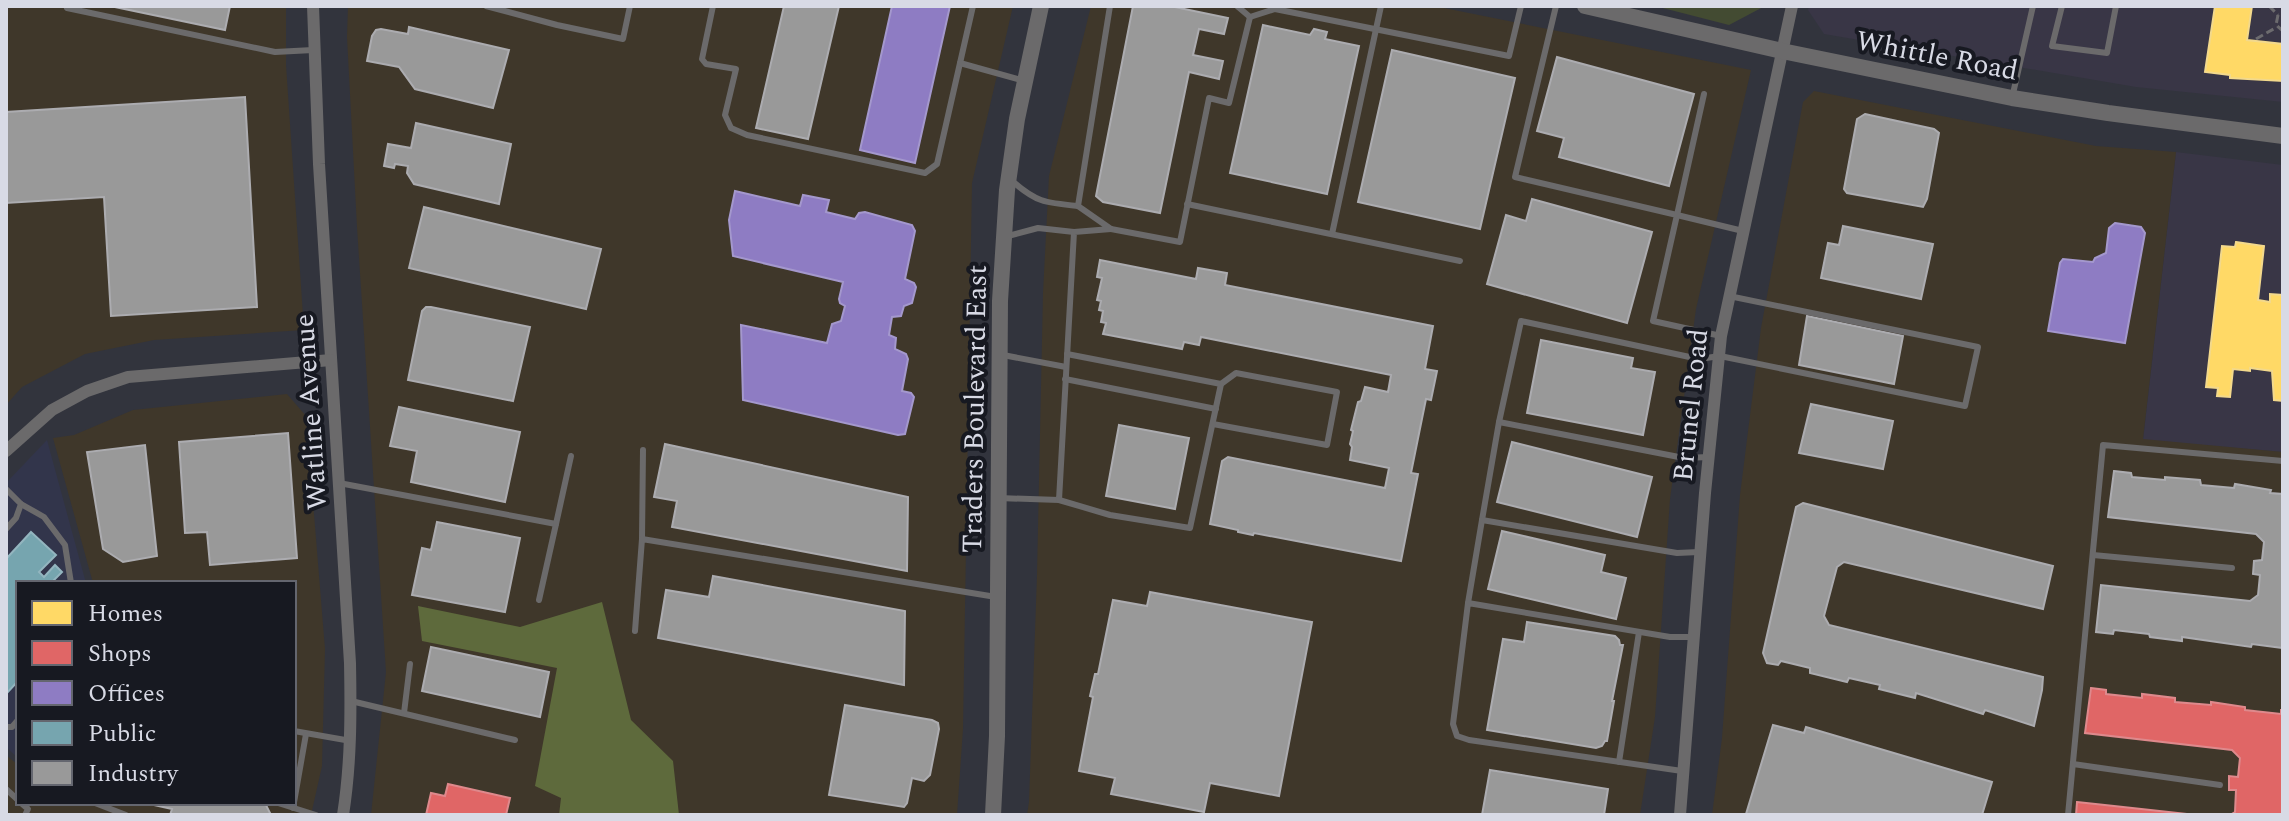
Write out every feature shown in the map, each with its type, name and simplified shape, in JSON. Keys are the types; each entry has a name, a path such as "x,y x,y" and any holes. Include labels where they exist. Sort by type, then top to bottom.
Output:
{"street":[{"name":"Watline Avenue","path":"313,6 351,701 351,741 343,815"},
{"name":"Traders Boulevard East","path":"993,815 997,736 1004,237 1009,178 1041,6"},
{"name":"Whittle Road","path":"1585,6 1782,51 2012,98 2283,136"},
{"name":"Brunel Road","path":"1680,815 1721,336 1792,6"},
{"path":"6,451 52,410 87,391 128,377 331,360"}],"lane":[{"path":"68,6 275,52 314,50"},
{"path":"486,6 623,39 630,6"},
{"path":"713,6 702,59 706,64 736,69 725,115 731,128 747,135 925,173 937,164 973,6"},
{"path":"1078,206 1110,6"},
{"path":"1237,6 1250,17"},
{"path":"1332,234 1381,6"},
{"path":"1250,17 1276,8 1509,56 1521,6"},
{"path":"1556,6 1515,177 1743,231"},
{"path":"2012,98 2033,6"},
{"path":"2062,6 2052,46 2107,53 2116,6"},
{"path":"1004,237 1038,228 1074,232 1111,229 1180,242 1209,98 1229,103 1250,17"},
{"path":"960,63 1025,81"},
{"path":"1704,94 1653,321 1721,336"},
{"path":"1009,178 1028,195 1045,203 1078,206 1111,229"},
{"path":"1187,204 1460,261"},
{"path":"1059,500 1074,232"},
{"path":"1684,771 1457,736 1453,724 1468,603 1499,422 1521,321 1699,359 1720,356 1965,406 1978,347 1729,296"},
{"path":"1000,354 1066,367"},
{"path":"1067,354 1221,384"},
{"path":"998,498 1059,500 1110,515 1190,528 1221,384 1236,373 1337,392 1327,445 1213,424"},
{"path":"1065,379 1216,409"},
{"path":"1499,422 1684,458 1709,457"},
{"path":"2068,815 2103,445 2283,461"},
{"path":"635,631 642,539 643,450"},
{"path":"539,600 571,456"},
{"path":"339,483 556,524"},
{"path":"6,489 21,504 44,517 65,545 71,581"},
{"path":"6,529 16,518 21,504"},
{"path":"1482,520 1677,553 1701,552"},
{"path":"642,539 999,598"},
{"path":"2093,555 2232,568"},
{"path":"1468,603 1670,637 1694,637"},
{"path":"1619,762 1639,632"},
{"path":"404,713 410,664"},
{"path":"351,701 515,740"},
{"path":"296,732 351,741"},
{"path":"296,791 306,734"},
{"path":"2073,764 2220,785"},
{"path":"100,805 126,815"},
{"path":"284,805 316,815"}],"path":[{"path":"2269,6 2278,15"},
{"path":"2283,13 2278,15 2275,22 2283,31"},
{"path":"2256,39 2277,27"}],"shaded area":[{"path":"6,6 286,6 286,65 304,330 154,340 85,354 22,387 6,405"},
{"path":"348,6 1013,6 972,183 963,729 957,815 371,815 386,672 357,227"},
{"path":"1091,6 1434,6 1751,70 1696,309 1670,499 1655,717 1640,815 1027,815 1049,176"},
{"path":"1809,6 2283,6 2283,102 2136,87 1824,34 1808,10"},
{"path":"1814,91 2096,146 2176,152 2143,439 2283,452 2283,815 1712,815 1722,738 1740,495 1761,328 1803,102"},
{"path":"2176,152 2283,165 2283,452 2143,440"},
{"path":"287,394 306,416 325,649 322,766 311,815 6,815 6,755 16,763 16,805 296,805 296,581 92,581 53,438 74,435 133,410"},
{"path":"47,440 85,581 16,581 16,756 6,747 6,483"}],"green space":[{"path":"1655,6 1765,6 1729,25"},
{"path":"602,602 631,720 673,761 679,815 559,815 561,798 535,786 557,668 422,641 418,606 520,627"}],"building: Homes":[{"path":"2215,6 2252,6 2247,40 2283,44 2283,81 2230,78 2230,75 2205,72"},
{"path":"2236,242 2264,246 2258,300 2270,302 2270,294 2283,295 2283,401 2274,400 2272,371 2233,369 2230,397 2217,396 2218,388 2206,387 2222,246 2235,247"}],"building: Shops":[{"path":"2091,688 2106,690 2106,694 2175,698 2175,702 2211,705 2211,702 2281,714 2283,710 2283,815 2230,815 2235,812 2236,790 2229,790 2229,776 2238,777 2240,758 2232,750 2085,733"},
{"path":"448,784 510,798 506,815 426,815 431,793 445,796"},
{"path":"2077,802 2114,806 2196,815 2076,815"}],"building: Offices":[{"path":"892,6 950,6 915,163 860,150"},
{"path":"735,191 800,206 803,195 829,200 826,212 855,219 859,213 865,212 912,225 915,231 905,279 916,287 912,303 904,306 901,316 892,317 889,335 896,338 895,349 906,354 908,359 902,391 914,397 905,434 898,435 743,400 741,325 827,343 832,324 841,321 845,306 839,299 843,282 733,256 729,220"},
{"path":"2115,223 2141,227 2145,233 2125,343 2048,331 2060,263 2063,259 2093,262 2106,253 2109,228"}],"building: Public":[{"path":"31,532 56,555 39,572 44,577 55,565 62,572 53,581 16,581 16,683 6,694 6,559"}],"building: Industry":[{"path":"110,6 230,6 225,30"},
{"path":"784,6 839,6 808,139 756,128"},
{"path":"1133,6 1170,6 1228,18 1224,34 1199,29 1193,55 1223,61 1219,79 1189,72 1160,213 1103,202 1096,196"},
{"path":"1263,25 1310,35 1314,29 1327,32 1325,39 1359,46 1327,194 1230,173"},
{"path":"409,27 509,50 493,108 415,89 399,67 367,61 376,30 408,34"},
{"path":"1392,50 1515,78 1480,229 1358,202"},
{"path":"1557,57 1694,94 1669,186 1559,157 1564,138 1537,131"},
{"path":"245,97 257,307 111,316 104,197 6,203 6,112"},
{"path":"1865,114 1934,129 1939,133 1923,207 1847,193 1844,189 1857,119"},
{"path":"416,123 511,144 499,204 414,184 407,173 408,166 384,166 388,144 411,148"},
{"path":"1532,199 1652,232 1627,323 1487,284 1506,215 1526,221"},
{"path":"424,207 601,249 586,309 409,268"},
{"path":"1843,226 1933,244 1921,299 1821,278 1828,243 1839,245"},
{"path":"1100,260 1196,279 1198,268 1227,273 1225,285 1433,326 1425,369 1437,371 1431,400 1426,399 1411,473 1418,474 1401,561 1253,535 1210,524 1222,461 1228,457 1385,488 1389,468 1350,460 1350,444 1358,402 1365,387 1388,392 1391,375 1201,337 1199,345 1184,342 1182,349 1103,334 1106,323 1101,322 1103,311 1099,310 1101,301 1097,300 1102,278 1097,277"},
{"path":"426,307 530,327 513,401 408,380 422,311"},
{"path":"1807,316 1903,336 1894,384 1799,365"},
{"path":"1541,340 1633,358 1631,368 1655,372 1643,435 1527,413"},
{"path":"1811,404 1893,421 1883,469 1799,453"},
{"path":"399,407 520,432 505,502 411,482 417,451 390,446"},
{"path":"1119,425 1189,438 1175,509 1106,496"},
{"path":"288,433 297,558 210,565 207,532 185,533 179,442"},
{"path":"1512,442 1652,477 1637,537 1497,502"},
{"path":"665,444 908,497 907,571 672,527 677,501 654,497"},
{"path":"145,445 157,556 123,562 103,549 87,452"},
{"path":"2114,471 2131,473 2132,477 2200,480 2201,485 2234,488 2235,484 2283,494 2283,648 2252,644 2251,647 2182,637 2182,641 2114,630 2113,634 2096,632 2101,585 2250,601 2258,595 2260,575 2253,574 2254,561 2262,560 2264,542 2256,534 2108,517"},
{"path":"1803,503 2053,566 2043,609 1844,562 1837,567 1824,616 1829,625 2043,677 2034,726 1916,693 1915,698 1879,689 1880,685 1849,678 1847,682 1810,673 1810,668 1781,661 1778,665 1767,663 1763,653 1796,507"},
{"path":"437,522 520,538 505,612 412,595 422,548 431,550"},
{"path":"1502,531 1605,555 1601,572 1626,578 1616,619 1488,589"},
{"path":"713,576 905,611 904,685 658,638 666,590 709,597"},
{"path":"1150,592 1312,622 1279,796 1210,783 1204,812 1111,794 1115,778 1079,771 1093,697 1090,696 1095,674 1098,674 1113,600 1147,606"},
{"path":"1527,622 1615,636 1623,645 1607,741 1602,746 1596,748 1487,730 1503,639 1524,642"},
{"path":"431,647 549,672 540,717 422,691"},
{"path":"845,705 938,723 930,775 924,781 912,778 904,807 829,795"},
{"path":"1773,725 1804,733 1806,727 1992,782 1982,815 1746,814"},
{"path":"1490,770 1608,789 1604,815 1482,815"},
{"path":"154,805 266,805 271,815 170,815 172,809"}]}
